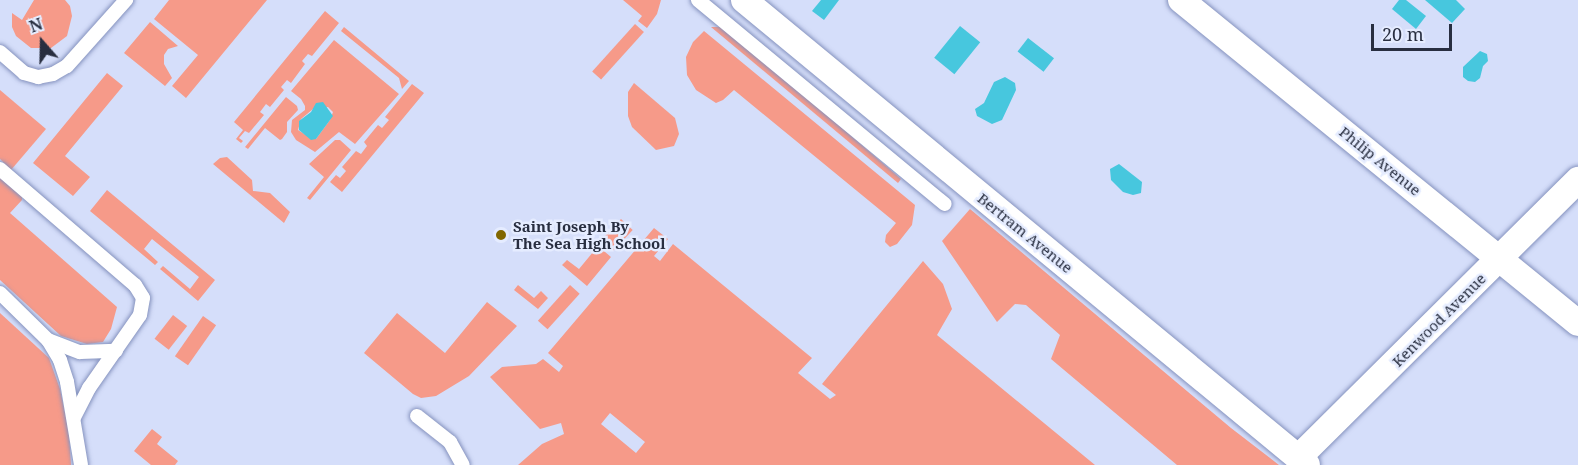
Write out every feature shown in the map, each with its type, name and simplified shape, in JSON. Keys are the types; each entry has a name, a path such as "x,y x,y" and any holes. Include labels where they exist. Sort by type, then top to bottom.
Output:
{"street":[{"name":"Bertram Avenue","path":"744,0 1303,462"},
{"name":"Philip Avenue","path":"1180,0 1578,323"},
{"name":"Kenwood Avenue","path":"1303,462 1578,180"}],"lane":[{"path":"0,52 24,73 38,77 53,74 67,66 126,0"},
{"path":"698,0 945,204"},
{"path":"0,169 139,291 143,298 140,315 89,388 74,417"},
{"path":"0,293 48,340 60,360 74,417 81,465"},
{"path":"48,340 80,352 116,351"},
{"path":"417,416 450,442 463,465"}],"shaded area":[{"path":"34,0 65,0 70,6 72,16 67,36 51,48 31,48 16,36 12,27 12,13 22,20"},
{"path":"169,0 267,0 186,98 172,86 198,55 154,19"},
{"path":"623,0 661,0 657,14 647,28 638,21 642,16"},
{"path":"325,11 339,23 312,56 308,54 302,61 305,64 291,83 287,80 281,87 284,90 270,107 266,104 260,112 264,115 249,133 245,131 239,138 243,141 241,143 236,139 243,130 234,122"},
{"path":"150,22 178,46 168,49 164,55 164,64 172,78 165,86 124,53"},
{"path":"635,24 644,32 601,80 592,72"},
{"path":"344,27 409,81 402,89 399,78 341,31"},
{"path":"711,27 725,27 901,179 898,183"},
{"path":"704,31 915,205 912,225 897,244 890,247 885,242 886,235 896,223 734,90 716,103 696,90 687,75 686,57 693,42"},
{"path":"334,40 399,94 355,144 339,132 315,152 296,140 291,132 292,120 305,110 305,106 301,99 291,91","holes":["328,107 333,112 316,139 298,130 301,119 313,109"]},
{"path":"107,73 123,86 65,156 90,177 73,196 33,163"},
{"path":"634,83 675,118 679,134 674,146 656,150 632,127 628,116 628,92"},
{"path":"412,84 424,93 342,192 330,182 336,175 340,178 346,171 342,167 356,151 361,154 367,146 364,142 378,125 382,128 389,120 385,117"},
{"path":"0,90 46,129 11,170 0,159"},
{"path":"286,97 297,106 298,110 287,122 287,132 282,139 280,140 265,128 248,149 245,147"},
{"path":"335,140 340,140 351,150 310,200 307,198 324,177 309,164"},
{"path":"227,157 252,180 253,191 270,193 290,212 284,223 213,164 220,158"},
{"path":"0,175 22,196 22,200 10,213 117,307 111,329 103,342 87,344 61,336 0,280"},
{"path":"107,190 215,280 198,301 160,269 163,266 190,289 199,277 152,239 144,249 158,262 155,265 90,211"},
{"path":"970,209 1231,428 1279,465 1177,465 1051,359 1060,335 1026,305 1015,304 997,322 942,241"},
{"path":"621,219 633,230 614,250 602,239"},
{"path":"654,228 668,239 654,256 660,261 673,244 812,358 798,373 830,399 836,395 822,384 923,261 943,284 952,309 937,335 1095,465 518,465 542,444 564,434 561,423 540,429 490,377 502,367 536,364 543,359 559,372 563,366 548,353","holes":["610,413 645,442 636,453 601,424"]},
{"path":"598,246 611,257 587,286 562,265 567,260 579,269"},
{"path":"518,285 534,298 541,291 548,298 538,309 514,290"},
{"path":"570,285 580,294 548,329 538,321"},
{"path":"487,302 517,326 469,376 436,396 421,398 413,394 364,353 397,313 445,353"},
{"path":"0,313 49,358 60,389 69,432 71,465 0,465"},
{"path":"173,315 187,326 169,350 155,339"},
{"path":"203,316 216,325 188,365 175,356"},
{"path":"152,429 162,437 157,444 178,461 175,465 151,465 134,451"}],"water":[{"path":"821,0 839,0 824,20 812,11"},
{"path":"1399,0 1406,0 1426,16 1416,29 1392,9"},
{"path":"1425,0 1456,0 1465,9 1452,23"},
{"path":"960,26 980,42 954,74 934,58"},
{"path":"1028,38 1054,58 1044,72 1018,51"},
{"path":"1480,51 1487,54 1488,61 1483,66 1480,78 1475,82 1468,81 1463,77 1463,67"},
{"path":"1005,77 1015,83 1016,90 1002,120 992,124 977,116 975,109 984,103 994,82"},
{"path":"323,102 333,116 316,139 311,140 299,130 299,121 311,112 316,103"},
{"path":"1119,164 1142,182 1141,193 1133,195 1123,192 1111,180 1110,169"}],"place":[{"name":"Saint Joseph By The Sea High School","path":"501,235"}]}
